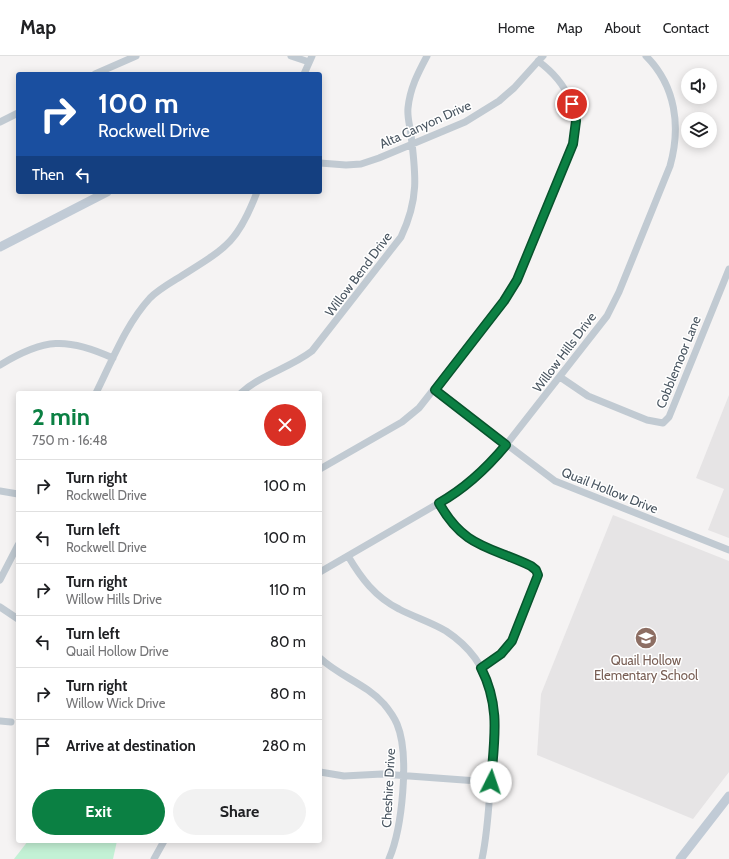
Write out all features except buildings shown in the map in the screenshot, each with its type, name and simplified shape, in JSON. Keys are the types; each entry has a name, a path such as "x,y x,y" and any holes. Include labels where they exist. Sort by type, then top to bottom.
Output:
{"street":[{"path":"100,72 136,56"},
{"path":"291,56 310,59 305,72"},
{"name":"Willow Bend Drive","path":"245,391 264,377 312,352 395,247 409,221 414,204 416,174 408,122 410,96 413,82 427,56"},
{"name":"Willow Hills Drive","path":"322,571 458,492 477,477 506,445 560,377 614,303 672,161 676,133 673,103 660,72 646,56"},
{"path":"322,467 408,417 419,408 435,390 504,301 517,280 573,144 576,121 569,95 559,80 540,59"},
{"name":"Alta Canyon Drive","path":"322,164 361,164 412,145 465,122 482,112 514,88 540,59"},
{"path":"0,122 16,114"},
{"path":"0,247 103,194"},
{"path":"97,391 136,315 151,297 223,250 233,240 248,215 256,194"},
{"name":"Cobblemoor Lane","path":"560,377 588,396 647,420 663,423 669,417 729,269"},
{"path":"0,365 26,350 42,345 59,343 91,348 113,358"},
{"name":"Quail Hollow Drive","path":"435,390 555,481 729,550"},
{"path":"0,491 16,494"},
{"path":"439,503 463,535 478,544 531,566 536,570 538,575 512,641 501,654 481,668"},
{"path":"0,580 16,549"},
{"path":"348,556 360,575 376,594 398,609 446,631 462,644 481,668 492,694 494,708 491,782 487,827 482,859"},
{"path":"0,607 16,618"},
{"name":"Cheshire Drive","path":"322,660 336,671 375,695 392,714 397,725 402,741 403,775 398,832 389,859"},
{"path":"0,721 10,722"},
{"path":"322,772 344,776 403,775 491,782"},
{"path":"680,859 729,796"},
{"path":"154,859 163,843"}],"shaded area":[{"path":"729,395 729,538 708,530 724,489 696,478"},
{"name":"Quail Hollow Elementary School","path":"613,515 729,561 729,772 693,819 537,755 541,694"}],"green space":[{"path":"26,843 117,843 113,859 14,859"}],"place":[{"name":"Quail Hollow Elementary School","path":"646,638"}],"route":[{"path":"491,782 495,723 494,708 492,694 481,668 501,654 512,641 538,575 536,570 531,566 473,542 463,535 444,512 439,503 458,492 477,477 488,467 506,445 435,390 504,301 522,270 573,144 576,121 572,104"}]}
